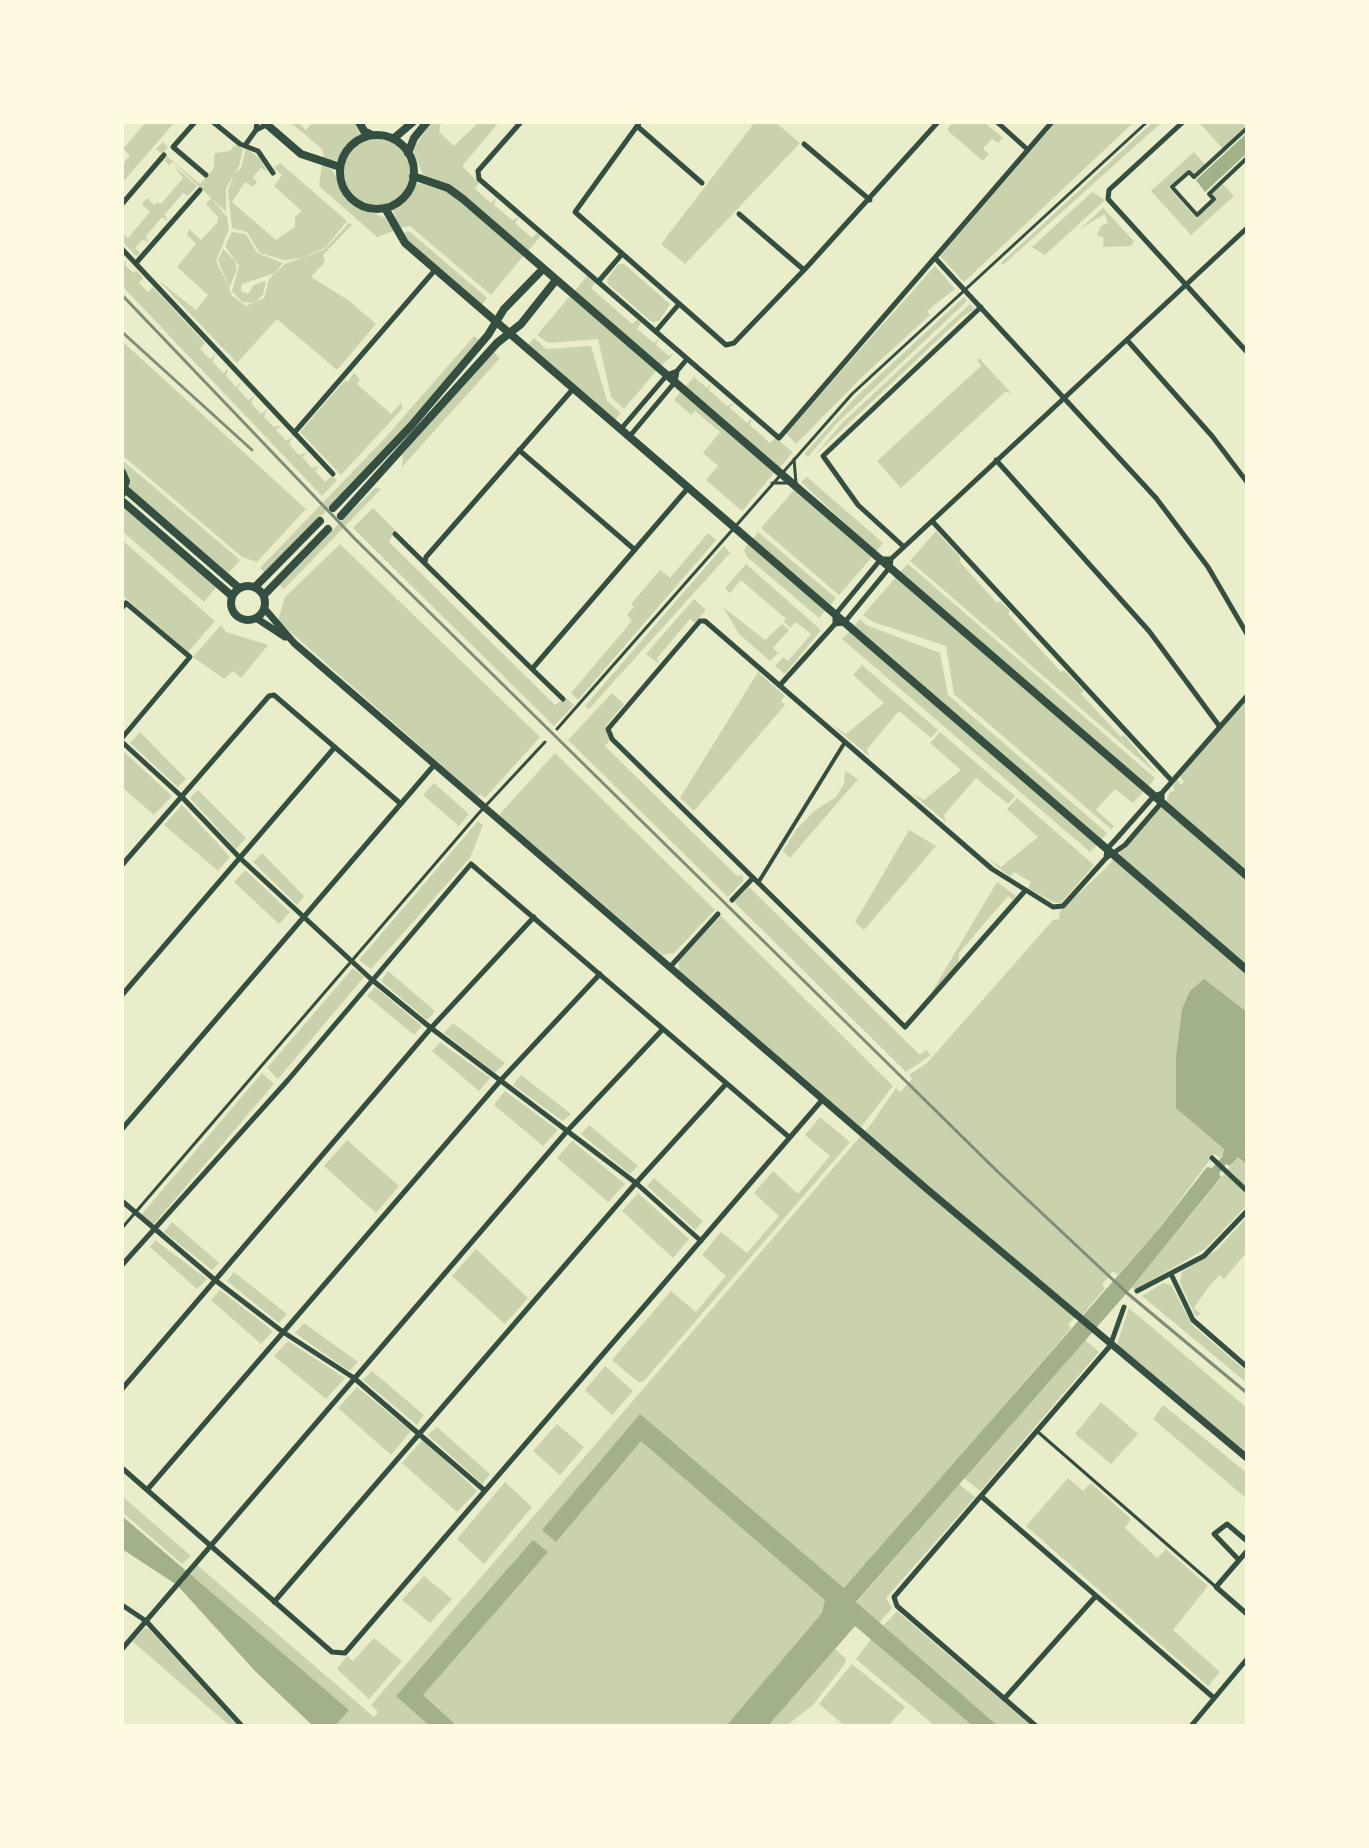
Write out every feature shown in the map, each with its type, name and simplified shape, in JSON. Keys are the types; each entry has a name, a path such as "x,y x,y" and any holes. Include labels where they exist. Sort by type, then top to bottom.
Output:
{"main road":[{"path":"359,122 364,131 373,136 393,139 408,153"},
{"path":"393,139 413,122"},
{"path":"373,136 355,142 340,167 344,190 352,199 362,206 385,208 401,200 413,176 408,153 414,138 427,122"},
{"path":"264,123 301,154 340,167"},
{"path":"413,176 448,188 887,562 1247,876"},
{"path":"385,208 402,239 435,270 1247,970"},
{"path":"341,516 497,323 514,297 543,269"},
{"path":"333,508 377,471 508,332 521,324 556,280"},
{"path":"122,472 124,492 239,588 255,587 320,521"},
{"path":"122,501 232,596"},
{"path":"239,588 232,596 232,610 238,617 256,618 264,608 264,595 328,529"},
{"path":"255,587 264,595"}],"street":[{"path":"195,122 173,147 206,175"},
{"path":"213,122 240,144 258,151 273,173"},
{"path":"521,122 478,171 479,179 779,438 1052,122"},
{"path":"702,183 639,124 576,206 578,217 726,345 734,343 804,270 938,122"},
{"path":"997,122 1028,150"},
{"path":"1183,122 1109,190 1108,199 1247,352"},
{"path":"246,144 264,123"},
{"path":"256,130 264,123"},
{"path":"1247,128 1194,177 1189,172 1172,187 1197,215 1214,199 1209,194 1247,158"},
{"path":"804,144 870,200"},
{"path":"122,204 164,155"},
{"path":"136,263 200,190"},
{"path":"739,214 804,270"},
{"path":"780,685 903,546 1247,228"},
{"path":"122,249 333,474"},
{"path":"598,282 622,254"},
{"path":"935,258 1065,397 1185,536 1247,634"},
{"path":"294,433 435,270"},
{"path":"656,331 679,304"},
{"path":"903,546 858,505 823,456 981,307"},
{"path":"1127,340 1212,436 1247,482"},
{"path":"620,429 667,375 677,371 687,359"},
{"path":"629,437 675,382 677,371"},
{"path":"425,563 426,557 573,389"},
{"path":"519,450 635,550"},
{"path":"996,460 1130,608 1220,727"},
{"path":"532,669 688,488"},
{"path":"932,521 1172,781"},
{"path":"395,534 563,699"},
{"path":"838,620 887,562"},
{"path":"122,608 126,603 190,657 122,740 241,859 371,979 636,1183 701,1241"},
{"path":"264,608 294,643"},
{"path":"256,618 294,643 1110,1346 1247,1458"},
{"path":"1024,892 905,1027 612,739 608,729 700,621 705,621 992,869 1024,892 1053,907 1063,906 1247,696"},
{"path":"122,865 266,698 274,695 401,804"},
{"path":"732,900 755,880 845,742"},
{"path":"122,995 335,747"},
{"path":"122,1129 436,764"},
{"path":"1109,854 1159,797"},
{"path":"122,1265 288,1080 471,864 789,1137"},
{"path":"670,967 718,914"},
{"path":"122,1389 431,1028 534,917"},
{"path":"147,1490 500,1081 600,974"},
{"path":"122,1649 568,1130 663,1029"},
{"path":"274,1602 636,1183 726,1084"},
{"path":"122,1468 332,1652 339,1654 350,1650 484,1490 823,1099"},
{"path":"1212,1158 1247,1191"},
{"path":"122,1201 215,1280 283,1332 354,1378 422,1433 484,1490"},
{"path":"1137,1291 1204,1256 1247,1211"},
{"path":"1171,1274 1196,1323 1247,1367"},
{"path":"1036,1726 897,1606 895,1593 1110,1346 1124,1307"},
{"path":"981,1496 1214,1698"},
{"path":"1239,1560 1214,1534 1227,1524 1247,1541"},
{"path":"1247,1551 1216,1587 1247,1614"},
{"path":"1004,1699 1095,1597"},
{"path":"122,1605 146,1621 242,1726"},
{"path":"1191,1726 1247,1659"},
{"path":"1241,1667 1247,1672"}],"lane":[{"path":"557,729 852,394 1147,122"},
{"path":"772,483 796,486 794,458"},
{"path":"122,1228 485,807 545,742"},
{"path":"1037,1431 1216,1587"}],"shaded area":[{"path":"146,122 175,122 122,183 122,165 130,155 123,149"},
{"path":"290,122 297,122 306,130 313,122 356,122 360,136 346,147 338,161 324,159 322,149"},
{"path":"431,122 441,122 439,132 454,146 479,122 499,122 462,166 479,183 475,189 491,203 496,198 494,205 512,220 519,217 515,223 532,238 537,233 541,236 527,252 456,190 423,175 413,150"},
{"path":"755,122 775,122 800,143 685,264 661,244"},
{"path":"953,122 984,122 1003,138 998,143 992,139 983,149 989,154 983,161 947,130"},
{"path":"1056,122 1134,122 964,282 940,256"},
{"path":"1153,122 1162,122 1003,265 1001,263"},
{"path":"1199,122 1241,122 1245,126 1222,148"},
{"path":"1247,133 1247,153 1205,192 1196,180"},
{"path":"370,139 384,139 396,144 405,153 410,172 408,185 401,196 384,205 370,205 358,200 349,191 344,179 344,165 349,153 358,144"},
{"path":"163,142 168,147 163,153 200,184 213,170 215,153 230,151 235,145 243,149 239,166 226,188 226,212 173,162 169,165 165,161 167,157 156,149"},
{"path":"246,148 260,159 267,172 261,168 253,177 257,182 253,187 245,182 232,202 276,240 295,227 295,217 302,211 274,186 282,175 274,168 280,163 347,221 325,248 301,258 284,260 260,253 247,232 232,228 228,191 234,174 241,168"},
{"path":"1194,152 1205,164 1194,174 1189,169 1169,188 1196,218 1216,199 1212,194 1223,184 1234,196 1191,235 1151,191"},
{"path":"322,164 332,170 351,203 385,218 394,231 377,237 319,186"},
{"path":"174,166 197,186 188,196 183,193 165,214 167,221 162,217 146,236 148,243 143,239 135,248 140,253 136,256 122,241 122,233 128,238 150,212 142,204 147,198 154,205 158,202 161,204 183,178"},
{"path":"416,183 447,190 524,255 491,295 410,226 399,228 393,209 408,198"},
{"path":"1092,192 1105,200 1045,255 1032,247"},
{"path":"211,198 227,217 229,229 216,261 229,287 218,260 223,249 235,261 237,270 229,288 232,296 246,306 264,298 269,279 285,264 324,250 349,223 352,225 323,255 325,262 311,277 348,300 376,324 337,370 277,319 237,363 157,279 196,310 208,295 177,267 196,244 187,235 189,229 201,240 217,223 218,217 206,204"},
{"path":"1103,208 1134,241 1131,246 1103,247 1104,238 1097,235 1101,226 1108,223 1105,214 1080,229"},
{"path":"409,231 487,298 481,306 411,246 402,234"},
{"path":"232,232 246,234 257,253 283,263 275,273 242,284 241,291 248,294 254,285 266,281 263,295 254,303 242,302 232,291 239,266 225,246"},
{"path":"127,260 125,265 143,278 139,283 148,292 153,287 205,343 200,349 210,359 215,355 213,362 223,373 228,369 226,376 236,387 241,382 238,389 248,400 254,396 251,403 261,414 266,410 264,417 274,427 281,425 276,430 287,441 292,437 289,444 299,455 307,453 302,457 312,468 319,466 315,471 325,482 332,476 337,480 322,496 122,286 122,265"},
{"path":"619,264 624,264 670,304 659,321 652,322 608,284 607,279"},
{"path":"935,266 955,289 927,311 930,315 863,376 796,444 786,433"},
{"path":"587,276 595,283 591,288 632,324 637,320 641,323 637,329 654,343 659,338 656,345 669,356 675,353 660,367 574,292"},
{"path":"570,296 657,370 624,409 611,397 598,339 548,343 537,335"},
{"path":"964,297 967,301 837,423 808,457 804,454 855,398"},
{"path":"970,304 975,309 962,317 814,456 841,424"},
{"path":"474,336 481,341 421,411 266,574 260,568 385,438"},
{"path":"534,338 546,349 591,346 607,401 621,413 614,421 527,346"},
{"path":"122,341 306,509 257,562 242,557 122,455"},
{"path":"493,351 500,358 402,467 403,454"},
{"path":"979,358 1011,393 1005,392 901,488 877,461 981,366 977,360"},
{"path":"354,373 360,379 357,384 391,414 402,402 402,409 341,475 300,432"},
{"path":"694,377 707,388 711,384 709,390 727,406 734,403 730,408 747,423 752,418 750,425 770,443 775,438 793,452 779,468 685,387"},
{"path":"681,391 775,472 742,511 706,480 718,466 703,453 720,432 695,411 691,415 674,400"},
{"path":"122,460 240,560 227,575 130,489"},
{"path":"807,477 883,543 876,552 801,482"},
{"path":"375,488 381,489 284,589 278,584"},
{"path":"795,489 873,556 839,595 761,528"},
{"path":"122,506 217,586 204,602 122,531"},
{"path":"373,508 395,530 389,542 555,705 566,698 574,705 554,726 353,528"},
{"path":"936,531 997,603 1000,601 1010,611 1008,614 1061,672 1064,670 1084,691 1081,694 1121,737 1124,735 1158,775 910,561"},
{"path":"758,532 836,598 829,607 752,540"},
{"path":"708,533 716,540 578,700 571,693 632,621 627,615 634,607 631,604 660,570 670,578"},
{"path":"122,540 215,621 188,652 122,595"},
{"path":"748,543 826,610 819,618 747,557 744,550"},
{"path":"340,544 540,737 485,798 480,794 478,797 278,621 285,597"},
{"path":"724,546 730,553 589,709 585,706"},
{"path":"746,564 821,630 785,674 775,666 783,657 788,661 811,634 796,622 790,628 784,622 786,619 741,580 730,593 725,588"},
{"path":"908,564 1155,778 1148,787 899,573"},
{"path":"897,576 1145,790 1133,803 1115,789 1096,810 1114,826 1111,829 954,694 946,646 873,622 863,615"},
{"path":"694,599 706,610 695,623 690,619 657,658 659,664 646,654"},
{"path":"723,607 765,640 782,624 789,630 773,648 778,653 770,661 739,634"},
{"path":"860,619 866,625 940,653 948,695 1107,833 1100,841 853,627"},
{"path":"221,625 226,632 268,645 241,678 233,671 224,679 193,657"},
{"path":"850,631 1098,844 1090,852 842,639"},
{"path":"862,665 938,730 931,738 899,711 867,749 869,756 832,725 846,734 884,703 853,675"},
{"path":"758,672 785,696 781,701 785,705 694,811 680,798"},
{"path":"612,693 624,704 606,726 609,741 605,746 737,876 743,875 743,881 728,897 568,740"},
{"path":"1247,699 1247,1115 1221,1146 1224,1149 1221,1158 1214,1154 1158,1230 1118,1275 1113,1271 1102,1285 1105,1288 1082,1315 1079,1312 1068,1325 1071,1328 726,1726 335,1726 349,1710 189,1576 197,1565 374,1717 378,1712 371,1705 872,1123 896,1088 900,1092 912,1079 909,1075 927,1063 1053,920 1059,919 1060,911 1103,871 1167,800 1170,792 1175,791 1173,786 1177,780 1181,785 1184,782 1180,776"},
{"path":"140,732 186,779 178,787 130,743"},
{"path":"940,732 1015,796 1008,804 976,778 944,815 946,822 910,792 924,800 961,770 930,743"},
{"path":"122,750 172,796 154,815 122,787"},
{"path":"555,753 715,910 674,953 662,955 499,815"},
{"path":"845,771 858,779 790,858 783,851 796,830 814,811 836,797 844,784"},
{"path":"434,783 469,814 459,826 423,795"},
{"path":"198,790 246,838 236,849 190,798"},
{"path":"1017,798 1094,865 1061,903 1053,902 1028,888 1031,882 1014,872 1010,877 987,858 1001,867 1038,837 1007,809"},
{"path":"182,805 230,857 218,871 164,825"},
{"path":"478,821 483,825 470,858 371,969 359,960"},
{"path":"909,830 936,846 864,930 855,922"},
{"path":"262,853 304,896 297,905 253,862"},
{"path":"245,870 290,912 279,924 234,882"},
{"path":"997,882 1016,896 1013,900 1008,896 959,953 958,964 930,995"},
{"path":"749,887 920,1055 926,1050 931,1055 906,1072 734,902"},
{"path":"721,916 893,1086 861,1127 679,971 679,960"},
{"path":"353,968 364,977 278,1079 267,1068"},
{"path":"388,971 435,1011 427,1020 381,981"},
{"path":"1204,979 1247,1012 1247,1165 1238,1157 1230,1166 1226,1164 1219,1174 1221,1177 1132,1287 856,1602 998,1726 973,1726 855,1626 768,1726 726,1726 822,1613 825,1600 641,1441 556,1542 542,1530 640,1414 844,1588 1158,1230 1207,1167 1212,1168 1222,1157 1224,1149 1176,1108 1176,1057 1182,1009 1190,991"},
{"path":"375,987 422,1026 414,1035 367,996"},
{"path":"453,1023 505,1063 495,1073 444,1033"},
{"path":"440,1042 490,1078 479,1091 432,1051"},
{"path":"262,1073 274,1084 153,1225 141,1215"},
{"path":"521,1075 571,1114 563,1121 513,1085"},
{"path":"505,1091 558,1130 543,1146 494,1105"},
{"path":"820,1117 850,1142 643,1382 638,1382 612,1360 671,1291 696,1312 726,1276 702,1255 721,1232 747,1253 779,1216 754,1193 773,1171 798,1194 830,1156 805,1135"},
{"path":"589,1125 638,1166 630,1174 581,1134"},
{"path":"347,1140 399,1186 376,1213 324,1166"},
{"path":"572,1141 625,1184 608,1202 557,1158"},
{"path":"1238,1157 1247,1165 1247,1205 1205,1249 1135,1290 1132,1287"},
{"path":"654,1178 703,1221 695,1230 647,1186"},
{"path":"638,1193 689,1239 673,1258 622,1211"},
{"path":"1247,1217 1247,1252 1224,1279 1219,1275 1207,1289 1194,1308 1200,1313 1196,1317 1180,1283 1182,1272 1218,1249"},
{"path":"172,1222 219,1263 212,1270 164,1232"},
{"path":"155,1240 207,1279 197,1289 150,1247"},
{"path":"476,1249 528,1298 505,1324 452,1276"},
{"path":"234,1272 287,1314 279,1323 227,1281"},
{"path":"1163,1283 1171,1285 1193,1326 1247,1372 1247,1383 1142,1296"},
{"path":"220,1290 273,1331 261,1344 211,1300"},
{"path":"1129,1308 1247,1408 1247,1454 1116,1347"},
{"path":"304,1323 358,1362 349,1371 295,1333"},
{"path":"1084,1339 1099,1352 980,1491 964,1478"},
{"path":"288,1341 345,1378 326,1399 274,1356"},
{"path":"605,1366 633,1391 612,1415 585,1390"},
{"path":"372,1371 424,1415 417,1425 363,1380"},
{"path":"357,1387 411,1431 391,1455 338,1408"},
{"path":"1101,1402 1138,1434 1111,1464 1075,1434"},
{"path":"1163,1405 1247,1473 1247,1499 1153,1419"},
{"path":"557,1424 584,1447 560,1475 533,1451"},
{"path":"437,1427 490,1474 482,1484 428,1435"},
{"path":"423,1439 477,1491 457,1512 402,1463"},
{"path":"1068,1478 1083,1491 1091,1483 1131,1519 1125,1528 1157,1558 1166,1549 1208,1586 1173,1630 1220,1672 1208,1686 1026,1526"},
{"path":"505,1482 532,1507 484,1564 457,1539"},
{"path":"959,1484 975,1497 886,1598 892,1608 879,1623 856,1603"},
{"path":"122,1496 191,1556 182,1564 122,1512"},
{"path":"122,1516 349,1710 335,1726 313,1726 255,1671 177,1585 122,1549"},
{"path":"533,1540 548,1552 423,1695 457,1726 430,1726 396,1696"},
{"path":"424,1576 452,1599 430,1623 402,1600"},
{"path":"897,1611 1032,1726 998,1726 883,1626"},
{"path":"145,1628 238,1726 230,1726 132,1641"},
{"path":"374,1638 402,1661 369,1699 337,1669 347,1656 353,1661"},
{"path":"872,1638 973,1726 935,1726 856,1659"},
{"path":"835,1649 846,1659 844,1665 813,1705 786,1726 768,1726"},
{"path":"852,1664 905,1707 888,1726 845,1726 819,1704"}],"railway":[{"path":"122,295 356,540 998,1172 1127,1293 1247,1393"},
{"path":"122,332 252,450"}]}
